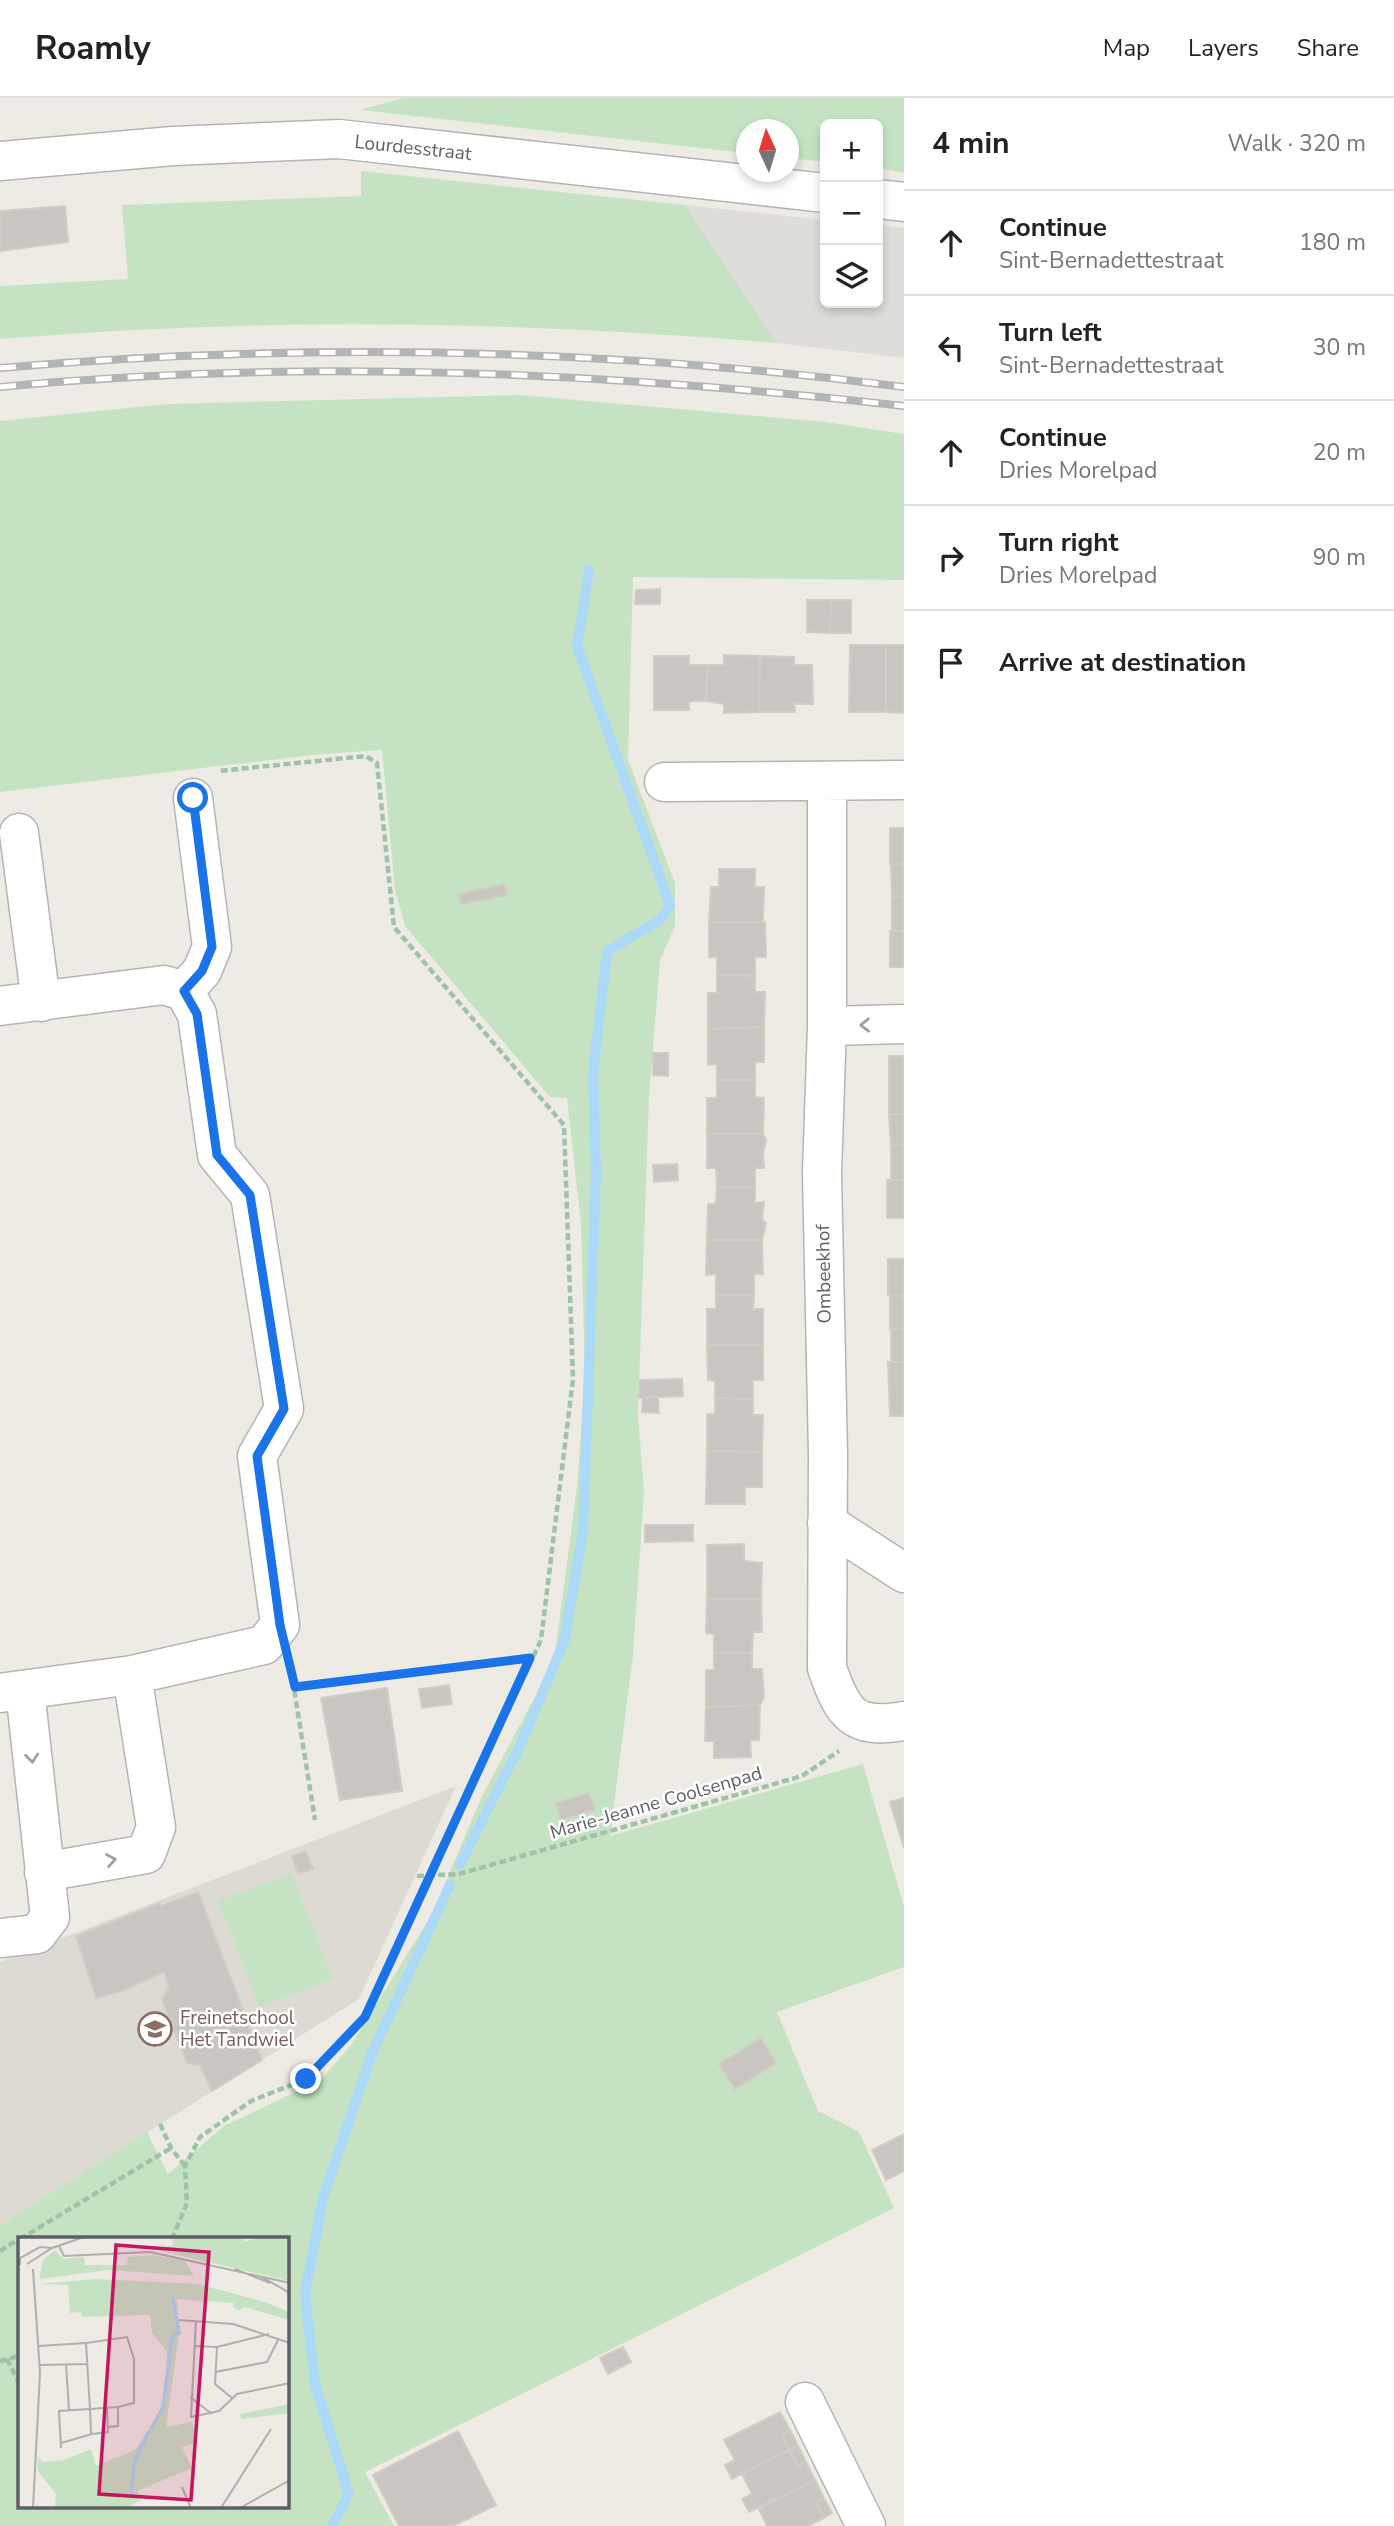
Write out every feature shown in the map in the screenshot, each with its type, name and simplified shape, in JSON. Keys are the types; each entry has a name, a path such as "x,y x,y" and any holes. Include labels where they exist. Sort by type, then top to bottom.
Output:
{"street":[{"name":"Lourdesstraat","path":"0,161 173,146 339,139 820,192"},
{"path":"883,200 904,202"},
{"path":"664,782 904,780"},
{"name":"Ombeekhof","path":"827,781 827,1026 822,1173 827,1668 838,1700 850,1713 890,1723"},
{"path":"184,991 202,971 212,947 193,798"},
{"path":"19,833 41,1002"},
{"path":"0,1006 164,985 184,991 197,1014 217,1155 250,1195 284,1409 257,1456 280,1625 264,1645 132,1675 13,1692 50,1917 37,1934 0,1938"},
{"path":"827,1026 904,1024"},
{"path":"827,1523 904,1573"},
{"path":"44,1872 146,1854 156,1827 132,1675"},
{"path":"805,2402 866,2526"}],"path":[{"path":"173,2237 187,2203 185,2166 200,2137 251,2101 306,2079 365,2017 432,1876 530,1658 541,1640 573,1379 565,1125 394,927 377,763 366,757 191,774 193,798"},
{"path":"280,1625 295,1687 315,1820"},
{"path":"295,1687 530,1658"},
{"name":"Marie-Jeanne Coolsenpad","path":"417,1876 459,1874 802,1776 890,1723"},
{"path":"160,2123 171,2148 185,2166"},
{"path":"23,2237 171,2148"},
{"path":"0,2251 18,2240"},
{"path":"0,2361 18,2356"},
{"path":"7,2359 18,2381"}],"shaded area":[{"path":"685,205 820,219 820,308 883,308 883,226 904,228 904,358 776,343"},
{"name":"Freinetschool Het Tandwiel","path":"456,1786 359,1999 0,2225 0,1962"}],"green space":[{"path":"403,98 904,98 904,173 883,169 883,119 820,119 820,161 799,159 799,119 736,119 736,152 361,110"},
{"path":"361,171 685,205 776,343 582,330 388,324 194,327 0,339 0,286 128,279 122,205 361,196"},
{"path":"519,395 825,422 904,434 904,580 633,577 628,760 675,883 675,926 660,961 649,1097 638,1415 644,1492 633,1655 610,1836 863,1764 904,1907 904,1967 777,2012 818,2111 859,2132 894,2208 365,2472 394,2526 0,2526 0,2225 147,2132 168,2174 224,2126 321,2080 351,2045 432,1914 482,1796 554,1661 577,1487 585,1376 581,1224 567,1098 550,1097 405,926 395,890 382,750 312,755 0,792 0,421 167,404"},
{"path":"292,1873 333,1979 259,2007 218,1901"}],"building":[{"path":"65,206 68,242 0,251 0,211"},
{"path":"660,589 660,604 635,604 636,590"},
{"path":"807,600 831,600 830,633 807,632"},
{"path":"831,600 851,600 851,633 830,633"},
{"path":"850,645 886,645 886,712 849,712"},
{"path":"886,645 904,645 904,713 886,712"},
{"path":"724,655 760,656 759,712 724,713 724,704 706,701 708,665 724,665"},
{"path":"654,656 689,656 689,665 708,665 706,701 689,701 689,710 654,710"},
{"path":"760,656 794,657 794,665 812,665 813,704 794,704 795,712 759,712"},
{"path":"890,828 904,828 904,864 890,864"},
{"path":"891,864 904,864 904,897 892,897"},
{"path":"719,869 755,869 755,887 764,887 763,922 709,922 711,887 719,887"},
{"path":"505,884 507,895 461,904 459,894"},
{"path":"892,897 904,897 904,931 892,931"},
{"path":"709,922 765,922 766,957 755,957 755,976 717,975 717,957 709,957"},
{"path":"890,931 904,931 904,967 890,967"},
{"path":"717,975 755,976 755,992 765,992 764,1027 708,1029 708,993 717,993"},
{"path":"764,1027 764,1062 755,1062 755,1080 717,1080 717,1064 708,1065 708,1029"},
{"path":"653,1053 668,1053 668,1076 653,1075"},
{"path":"889,1056 904,1056 904,1114 889,1114"},
{"path":"717,1080 755,1080 755,1097 764,1098 763,1134 707,1134 707,1098 717,1098"},
{"path":"889,1114 904,1114 904,1145 891,1145"},
{"path":"707,1134 763,1134 766,1140 764,1168 755,1168 755,1187 717,1187 716,1168 707,1168"},
{"path":"891,1145 904,1145 904,1180 891,1180"},
{"path":"677,1164 678,1180 654,1182 653,1165"},
{"path":"887,1180 904,1180 904,1218 887,1218"},
{"path":"717,1187 755,1187 755,1203 764,1202 762,1219 766,1223 762,1240 707,1240 708,1204 716,1204"},
{"path":"707,1240 762,1240 763,1274 754,1274 754,1295 716,1295 716,1274 706,1275"},
{"path":"888,1259 904,1259 904,1296 888,1295"},
{"path":"716,1295 754,1295 753,1309 763,1309 763,1345 707,1345 707,1309 716,1309"},
{"path":"890,1295 904,1296 904,1329 890,1330"},
{"path":"891,1329 904,1329 904,1362 891,1362"},
{"path":"707,1345 763,1345 763,1380 753,1380 753,1399 715,1398 715,1381 708,1380"},
{"path":"888,1362 904,1362 904,1416 890,1416"},
{"path":"682,1379 683,1396 639,1398 640,1380"},
{"path":"643,1398 658,1398 659,1413 642,1412"},
{"path":"715,1398 753,1399 753,1415 763,1415 762,1452 707,1451 707,1414 715,1414"},
{"path":"707,1451 762,1452 762,1487 745,1487 745,1504 706,1504"},
{"path":"645,1525 693,1525 693,1541 645,1542"},
{"path":"744,1544 744,1561 762,1563 761,1599 707,1599 707,1545"},
{"path":"707,1599 761,1599 762,1632 753,1632 752,1653 714,1653 714,1634 706,1633"},
{"path":"714,1653 752,1653 752,1669 762,1669 764,1697 760,1705 706,1707 706,1670 714,1670"},
{"path":"449,1685 452,1704 422,1708 419,1689"},
{"path":"387,1688 402,1791 340,1800 321,1698"},
{"path":"760,1705 759,1740 750,1740 751,1757 714,1758 714,1741 705,1741 706,1707"},
{"path":"589,1793 595,1810 561,1820 556,1803"},
{"path":"904,1798 904,1848 890,1802"},
{"path":"306,1851 313,1869 298,1874 292,1856"},
{"path":"198,1892 262,2060 212,2091 200,2065 187,2063 162,2000 169,1986 164,1972 119,1992 96,1998 76,1936 160,1903 161,1906"},
{"path":"761,2038 776,2063 735,2089 719,2064"},
{"path":"904,2134 904,2171 886,2180 872,2150"},
{"path":"623,2347 631,2362 608,2374 600,2358"},
{"path":"780,2412 790,2430 782,2434 789,2450 732,2479 725,2465 735,2460 724,2440"},
{"path":"790,2430 798,2446 789,2450 782,2434"},
{"path":"458,2431 496,2505 453,2526 399,2526 373,2475"},
{"path":"798,2446 806,2462 798,2466 789,2450"},
{"path":"789,2450 798,2466 806,2462 815,2480 749,2512 742,2499 752,2494 742,2474"},
{"path":"815,2480 824,2498 816,2502 824,2518 808,2526 767,2526 759,2509"},
{"path":"824,2498 832,2513 824,2518 816,2502"}],"waterway":[{"path":"460,1864 519,1748 564,1642 583,1531 596,1172 593,1074 607,951 660,920 670,905 577,646 589,570"},
{"path":"332,2526 349,2494 315,2384 305,2294 323,2198 373,2051 450,1885"}],"railway":[{"path":"0,368 226,355 453,353 679,364 904,387"},
{"path":"0,387 226,373 453,373 679,385 904,406"}],"place":[{"name":"Freinetschool Het Tandwiel","path":"155,2029"}],"route":[{"path":"193,798 212,947 202,971 184,991 197,1014 217,1155 250,1195 284,1409 257,1456 280,1625 295,1687 530,1658 365,2017 306,2079"}]}
